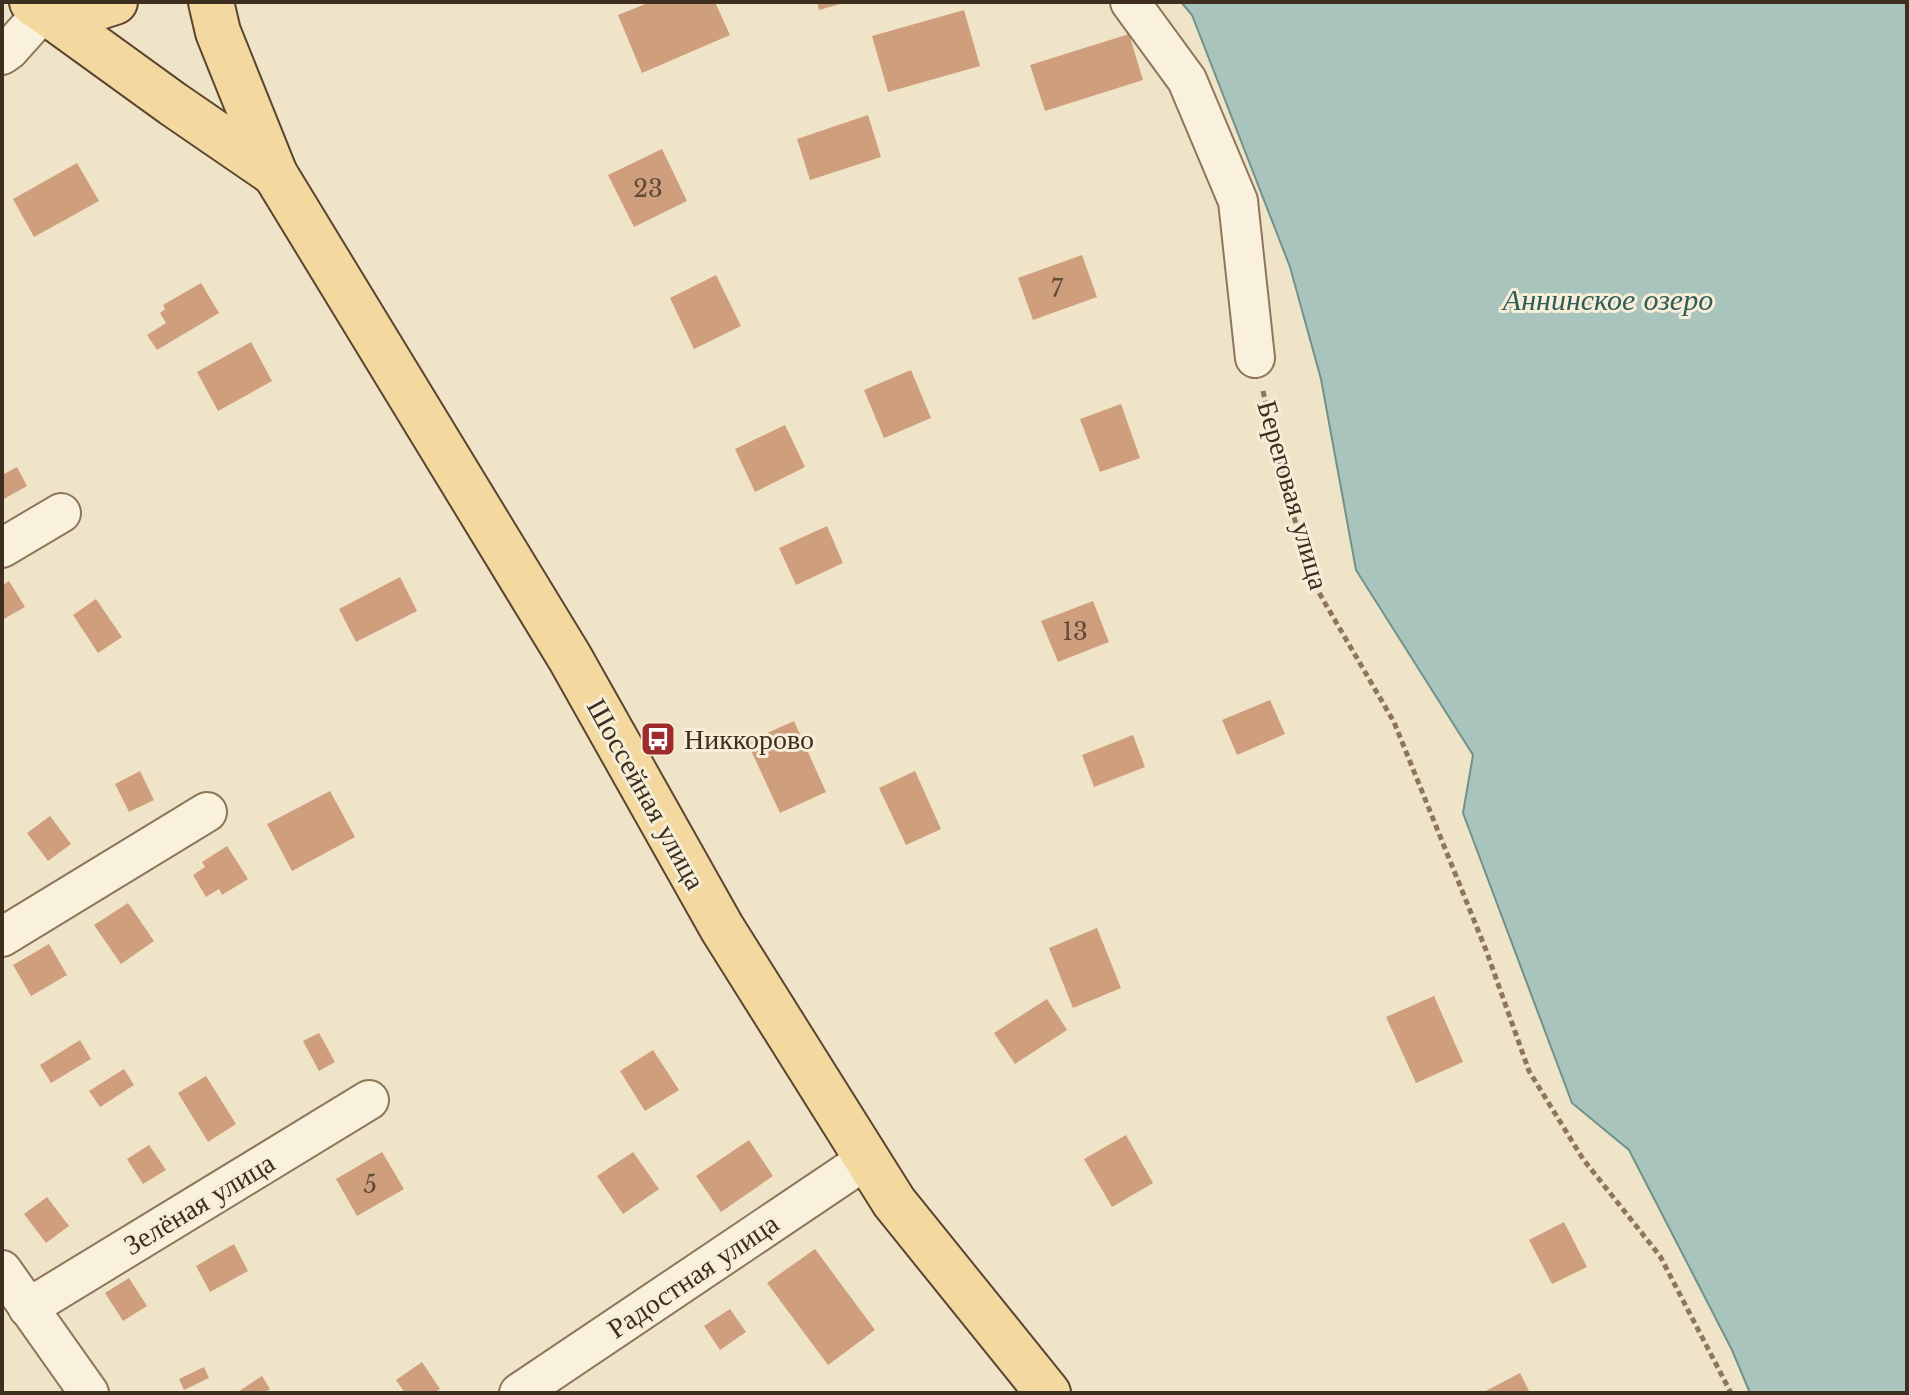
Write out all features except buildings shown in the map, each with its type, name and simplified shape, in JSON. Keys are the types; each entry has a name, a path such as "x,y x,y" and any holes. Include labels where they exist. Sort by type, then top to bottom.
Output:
{"main road":[{"path":"37,6 93,9 115,2"},
{"path":"211,2 218,32 275,174"},
{"path":"37,6 275,174"},
{"name":"Шоссейная улица","path":"275,174 570,658 722,928 894,1202 1048,1393"}],"street":[{"path":"1130,2 1187,80 1238,201 1255,358"},
{"path":"2,55 9,50 37,6"},
{"path":"2,548 61,513"},
{"path":"2,937 207,812"},
{"name":"Зелёная улица","path":"28,1308 369,1100"},
{"name":"Радостная улица","path":"519,1393 867,1159"},
{"path":"2,1270 89,1393"}],"path":[{"name":"Береговая улица","path":"1255,358 1290,505 1318,591 1394,722 1486,950 1529,1071 1583,1159 1660,1256 1731,1393"}],"water":[{"name":"Аннинское озеро","path":"1181,2 1907,2 1907,1393 1750,1393 1732,1350 1629,1150 1572,1103 1463,813 1473,755 1356,570 1321,379 1290,267 1192,15"}],"place":[{"name":"Никкорово","path":"658,739"}]}
